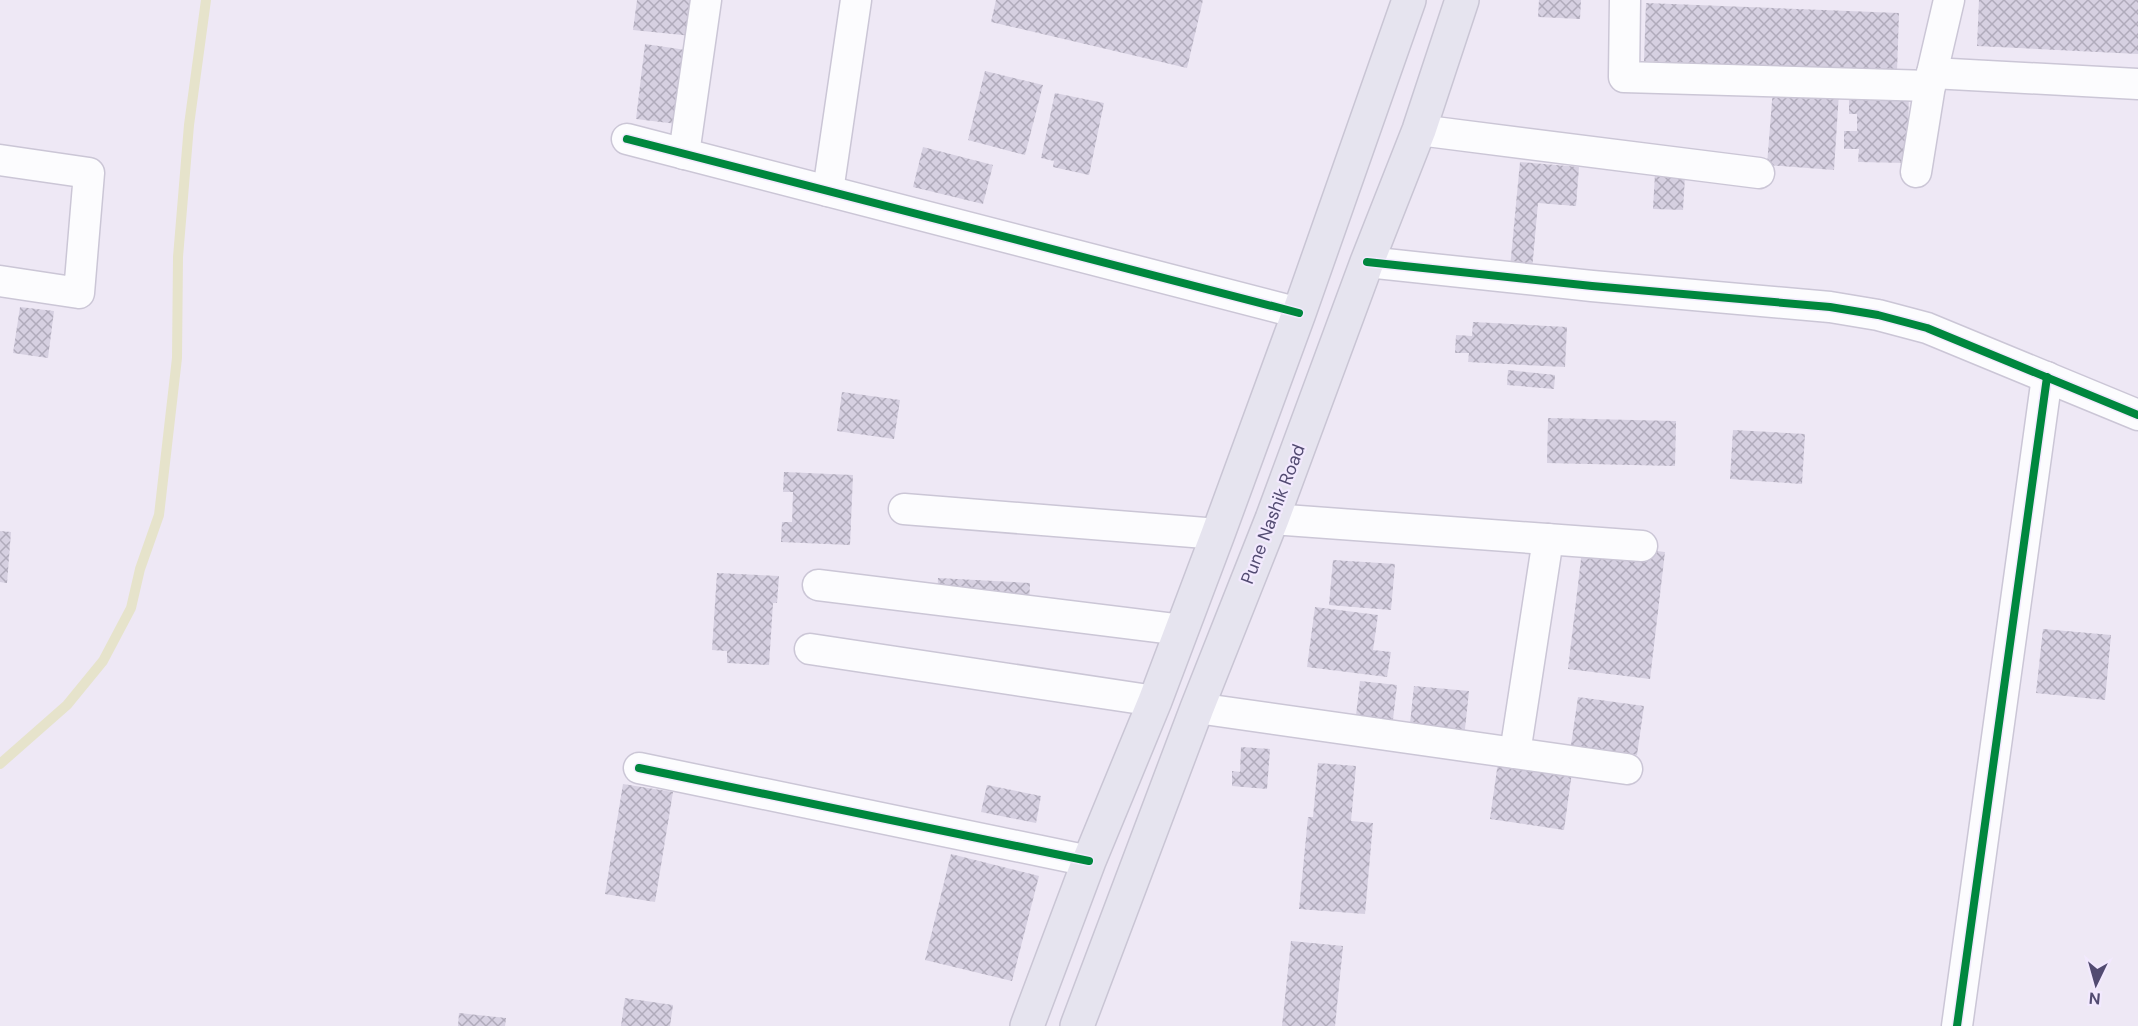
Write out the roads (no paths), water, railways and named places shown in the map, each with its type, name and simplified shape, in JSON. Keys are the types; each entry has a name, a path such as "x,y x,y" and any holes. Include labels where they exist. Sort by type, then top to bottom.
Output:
{"highway":[{"path":"1027,1026 1089,861 1155,701 1218,534 1299,313 1409,0"},
{"name":"Pune Nashik Road","path":"1077,1026 1419,130 1462,0"}],"street":[{"path":"684,154 706,0"},
{"path":"828,191 856,0"},
{"path":"1625,0 1624,77 2138,84"},
{"path":"1916,172 1931,80 1949,0"},
{"path":"1419,130 1759,173"},
{"path":"627,139 1299,313"},
{"path":"0,160 90,173 80,293 0,282"},
{"path":"1367,262 1592,286 1830,307 1878,315 1927,328 2138,415"},
{"path":"1957,1026 2047,377"},
{"path":"904,509 1218,534"},
{"path":"1272,519 1642,546"},
{"path":"1515,753 1548,539"},
{"path":"818,585 1182,630"},
{"path":"810,649 1155,701"},
{"path":"1197,708 1627,769"},
{"path":"639,768 1089,861"}],"waterway":[{"path":"0,764 67,705 103,661 131,608 140,569 159,515 177,358 178,257 189,125 206,0"}]}
